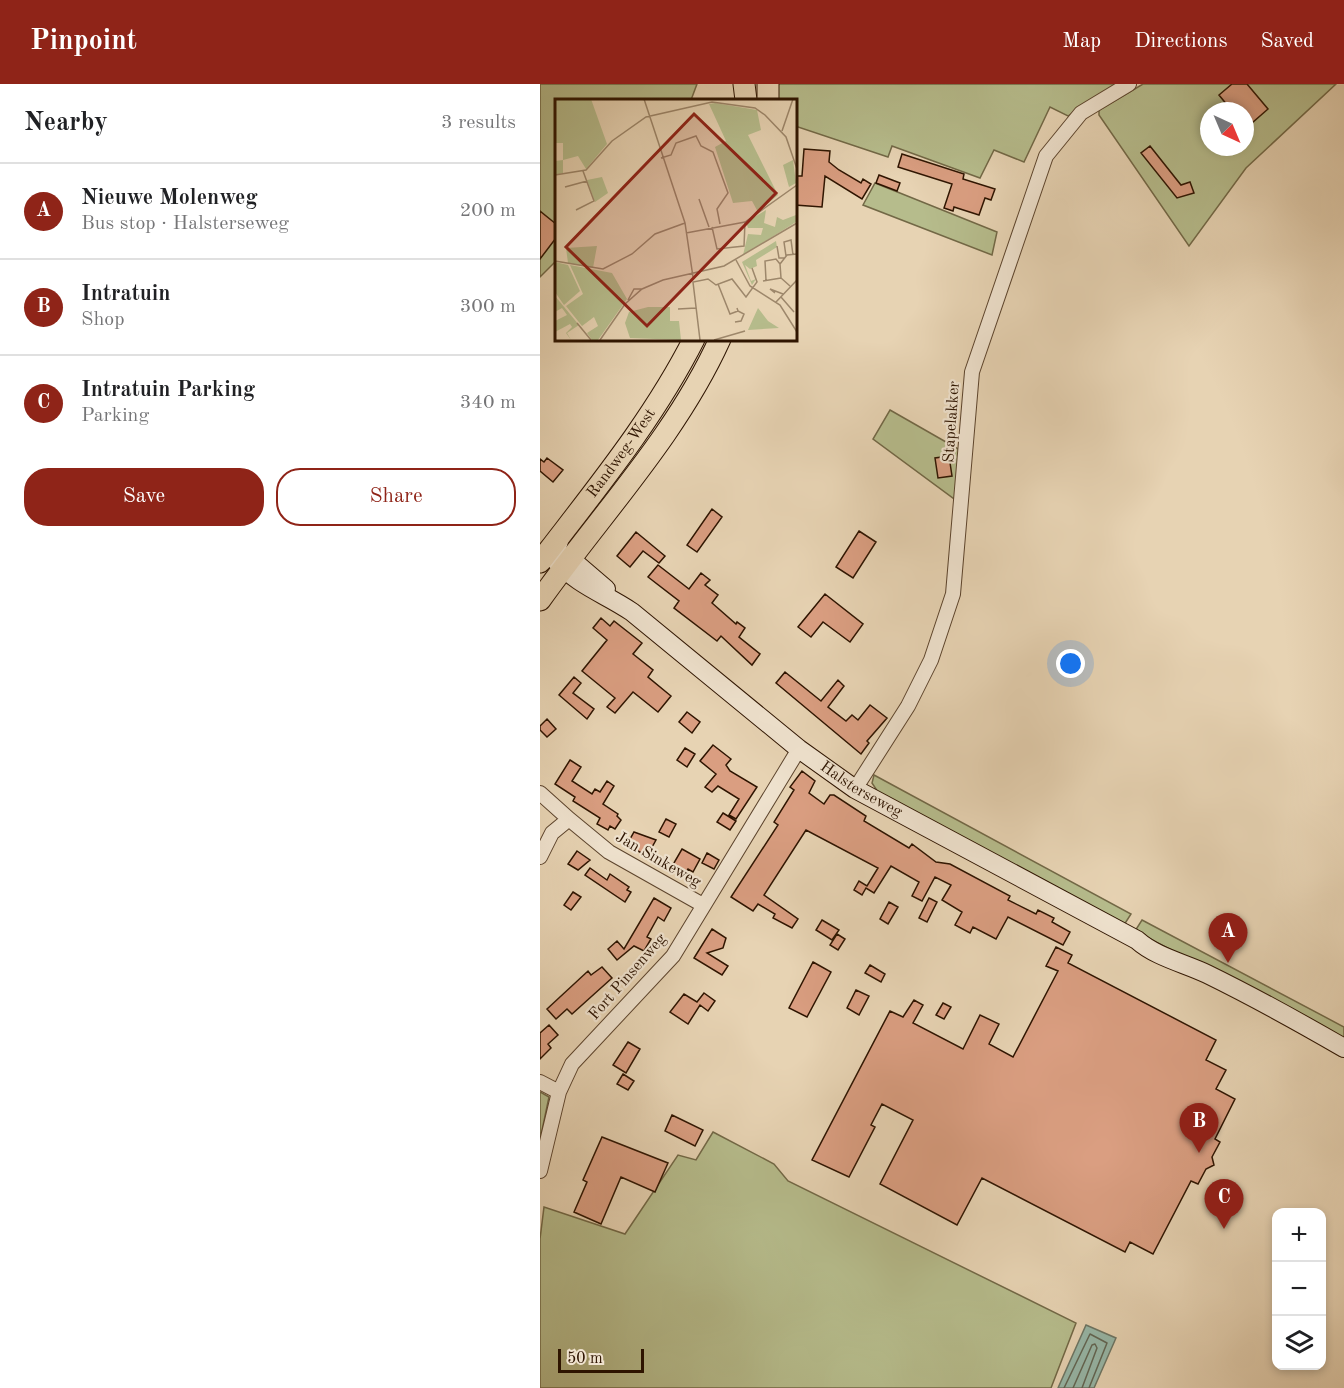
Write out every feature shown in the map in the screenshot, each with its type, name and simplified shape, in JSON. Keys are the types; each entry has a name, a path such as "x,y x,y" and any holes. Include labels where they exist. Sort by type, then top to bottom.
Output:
{"main road":[{"path":"744,84 746,99"},
{"name":"Randweg-West","path":"554,561 562,533 629,445 672,382 693,340"},
{"name":"Randweg-West","path":"554,561 661,440 691,395 719,340"},
{"path":"540,600 554,561"},
{"name":"Halsterseweg","path":"554,561 588,589 612,599 673,645 799,749 855,789 1137,940 1148,950 1191,966 1250,994 1344,1048"},
{"name":"Halsterseweg","path":"1137,940 1152,942 1221,968 1344,1037"}],"street":[{"name":"Stapelakker","path":"855,789 917,688 931,660 953,594 972,372 1046,156 1081,113 1129,84"},
{"name":"Fort Pinsenweg","path":"540,1171 559,1092 572,1064 673,956 799,749"},
{"name":"Jan Sinkeweg","path":"540,793 609,852 703,905"},
{"path":"541,853 552,833 569,819"},
{"path":"540,1082 559,1092"}],"green space":[{"path":"540,84 697,84 691,99 555,99 555,262 540,277"},
{"path":"777,84 1116,84 1068,116 1050,107 1024,162 994,150 980,178 892,146 888,157 796,126 796,99 778,99"},
{"path":"1143,84 1336,84 1246,168 1189,246 1099,115 1099,110"},
{"path":"875,183 997,232 992,255 863,205"},
{"path":"890,410 960,450 957,501 873,439"},
{"path":"874,775 1131,914 1124,925 878,792 872,783"},
{"path":"1142,920 1344,1027 1344,1040 1135,931"},
{"path":"540,1092 549,1097 540,1140"},
{"path":"713,1132 774,1164 788,1181 1076,1323 1051,1388 540,1388 540,1239 544,1207 625,1234 678,1155 696,1160"}],"water":[{"path":"1086,1325 1116,1338 1094,1388 1058,1388"}],"building":[{"path":"1232,84 1247,84 1268,109 1254,121 1254,102 1225,102 1219,95"},
{"path":"1150,146 1181,185 1190,182 1194,193 1177,198 1141,153"},
{"path":"804,149 830,151 829,162 861,183 863,179 871,184 862,199 825,176 822,207 796,205 796,176 802,176"},
{"path":"902,154 964,174 963,179 995,189 991,200 985,198 979,215 954,207 953,211 944,208 952,184 898,167"},
{"path":"879,175 900,183 897,191 876,183"},
{"path":"540,211 555,223 555,239 540,259"},
{"path":"949,456 952,476 938,478 935,458"},
{"path":"547,458 563,470 553,482 540,471 540,459 544,462"},
{"path":"712,509 722,517 697,552 687,545"},
{"path":"859,531 876,542 853,578 836,567"},
{"path":"636,532 665,556 659,563 643,551 630,567 617,556"},
{"path":"658,565 689,589 701,573 710,580 705,585 718,595 712,603 736,624 737,622 745,628 739,637 760,654 752,665 721,636 717,641 674,608 679,601 648,577"},
{"path":"825,594 863,624 850,642 823,622 811,637 798,627"},
{"path":"601,618 610,626 614,621 642,643 633,654 653,670 648,677 671,696 658,712 633,692 615,713 607,707 615,698 582,671 607,640 593,628"},
{"path":"785,672 821,701 838,680 844,686 828,707 846,721 852,715 858,720 870,705 887,718 867,741 869,743 861,754 776,683"},
{"path":"574,677 581,683 573,693 594,709 587,719 559,695"},
{"path":"687,712 700,722 692,733 679,722"},
{"path":"547,719 556,729 547,737 540,730 540,726"},
{"path":"713,745 731,759 726,765 730,771 757,787 736,819 729,815 739,799 718,786 712,792 705,787 716,774 700,761"},
{"path":"685,748 695,754 687,767 677,760"},
{"path":"570,760 581,767 572,781 592,794 595,789 600,792 607,781 614,786 603,804 618,814 621,820 615,829 610,826 608,830 597,824 600,818 573,801 575,797 555,784"},
{"path":"802,771 815,781 809,793 824,804 830,795 834,795 866,816 864,821 909,848 912,844 936,862 950,864 1010,896 1008,900 1036,914 1038,910 1054,918 1052,922 1070,932 1063,945 1008,917 996,939 973,927 970,933 955,925 962,912 942,900 951,885 935,877 922,901 912,896 919,882 891,866 874,893 866,888 862,895 854,890 859,881 867,886 878,868 806,830 764,895 798,919 792,928 773,918 775,914 758,904 753,911 731,897 778,825 774,822 794,790 790,787"},
{"path":"723,813 736,821 730,830 717,822"},
{"path":"666,819 676,824 669,837 659,832"},
{"path":"634,832 656,840 647,856 636,850 638,846 629,841"},
{"path":"682,849 700,859 693,872 688,869 684,876 671,868"},
{"path":"577,851 590,860 578,870 568,864"},
{"path":"707,853 719,860 714,869 702,863"},
{"path":"590,868 607,880 610,874 629,887 627,890 631,892 625,902 585,875"},
{"path":"573,892 581,897 571,910 564,905"},
{"path":"654,898 671,908 664,921 658,917 647,937 651,939 644,951 634,946 617,960 608,949 617,941 624,949"},
{"path":"929,898 937,902 927,922 919,918"},
{"path":"889,902 898,907 888,924 880,919"},
{"path":"822,920 839,930 832,940 816,930"},
{"path":"712,929 726,938 723,948 707,953 728,966 722,975 694,958"},
{"path":"837,934 845,939 838,950 830,945"},
{"path":"1056,947 1072,955 1068,963 1216,1040 1206,1060 1226,1070 1216,1089 1235,1099 1215,1139 1220,1142 1212,1157 1214,1165 1206,1169 1198,1184 1191,1181 1153,1254 1130,1242 1125,1252 982,1178 957,1225 880,1184 913,1120 882,1104 871,1125 875,1127 849,1177 812,1160 890,1011 903,1017 914,1000 923,1005 913,1023 963,1049 980,1015 999,1024 989,1044 1013,1057 1058,971 1046,966"},
{"path":"813,962 831,972 807,1017 789,1008"},
{"path":"870,965 885,974 881,982 865,973"},
{"path":"602,967 612,978 572,1014 567,1009 556,1019 547,1009 588,971 591,975"},
{"path":"856,990 869,996 859,1015 847,1008"},
{"path":"704,993 715,1001 708,1011 700,1005 688,1024 670,1012 684,994 697,1002"},
{"path":"943,1003 951,1007 944,1019 936,1015"},
{"path":"549,1025 558,1035 548,1044 551,1048 540,1059 540,1033"},
{"path":"628,1042 640,1049 626,1073 613,1065"},
{"path":"623,1074 634,1081 628,1090 617,1084"},
{"path":"672,1115 703,1130 695,1146 665,1131"},
{"path":"602,1137 668,1163 655,1192 621,1177 601,1224 574,1212 587,1182 583,1180"}],"place":[{"name":"Nieuwe Molenweg","path":"1228,963"},
{"name":"Intratuin","path":"1199,1153"},
{"name":"Intratuin Parking","path":"1224,1229"}]}
